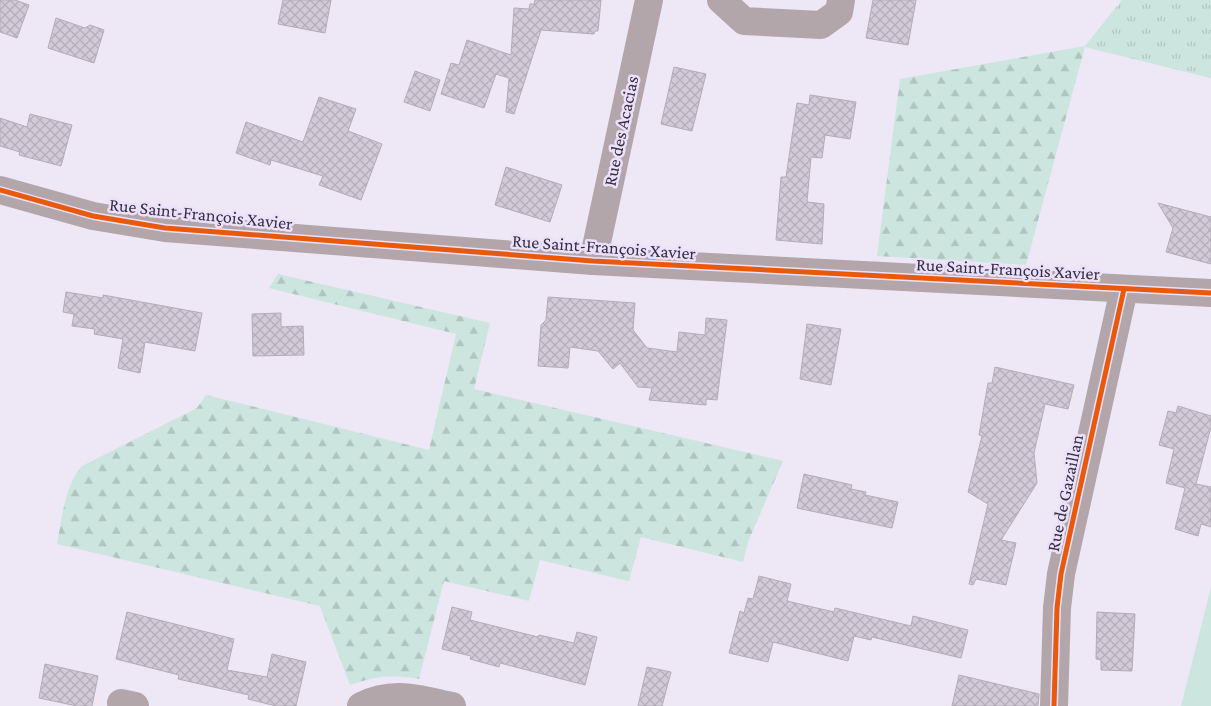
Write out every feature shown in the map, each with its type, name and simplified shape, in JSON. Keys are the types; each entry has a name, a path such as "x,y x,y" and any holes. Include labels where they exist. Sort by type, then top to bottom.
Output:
{"street":[{"name":"Rue des Acacias","path":"594,261 648,0"},
{"path":"721,0 744,21 821,25 839,12 842,0"},
{"name":"Rue Saint-François Xavier","path":"0,190 93,216 165,228 594,261 1211,293"},
{"name":"Rue de Gazaillan","path":"1054,706 1057,608 1061,574 1124,289"},
{"path":"361,706 378,699 404,696 452,706"}],"green space":[{"path":"1122,0 1211,0 1211,78 1085,47 1026,265 877,256 900,79 1085,46"},
{"path":"1122,0 1211,0 1211,78 1085,46"},
{"path":"278,274 490,323 474,389 783,461 748,542 743,562 641,537 629,581 540,560 529,601 444,581 419,679 384,677 350,685 320,606 57,544 67,493 82,466 197,408 206,395 429,450 456,334 269,288"},
{"path":"1211,587 1211,706 1181,706"}],"building":[{"path":"0,0 15,0 29,5 17,38 0,32"},
{"path":"283,0 331,0 325,33 278,24"},
{"path":"535,0 601,0 598,31 595,31 594,34 541,30 514,114 506,112 509,78 496,74 484,108 441,94 451,63 459,65 467,40 511,55 514,8 529,9 530,4 534,4"},
{"path":"873,0 916,0 908,45 866,38"},
{"path":"56,18 85,28 90,25 104,30 94,63 48,48"},
{"path":"674,67 706,74 692,131 661,124"},
{"path":"415,71 440,80 430,111 404,102"},
{"path":"810,95 856,102 850,139 825,135 822,158 811,157 807,202 824,204 822,244 776,240 781,177 786,177 797,103 809,105"},
{"path":"319,97 356,109 348,131 382,144 361,200 319,185 323,176 271,160 270,165 236,153 246,122 303,142"},
{"path":"30,114 72,125 61,166 19,155 20,152 0,146 0,118 27,127"},
{"path":"506,167 562,185 550,222 495,205"},
{"path":"1158,203 1211,217 1211,264 1166,252 1173,228"},
{"path":"66,292 103,298 103,295 202,313 195,351 145,342 140,373 118,368 123,339 94,334 95,329 72,326 74,314 63,312"},
{"path":"548,297 635,303 633,330 647,348 677,352 679,332 705,335 706,318 727,320 717,400 706,399 706,405 649,400 652,388 638,387 620,363 613,369 598,351 570,347 568,368 538,366 541,325 546,320"},
{"path":"281,313 281,327 303,326 304,355 253,356 252,314"},
{"path":"807,324 841,329 831,385 800,379"},
{"path":"995,367 1074,385 1068,409 1045,404 1034,453 1037,483 1001,540 1016,543 1006,585 976,579 973,585 969,584 988,504 968,492 982,436 979,435 988,383 992,383"},
{"path":"1178,406 1211,416 1211,427 1196,484 1211,487 1211,527 1201,524 1198,536 1175,529 1185,488 1166,483 1174,449 1159,445 1168,411 1176,413"},
{"path":"804,474 852,485 851,489 866,492 865,495 898,502 892,528 797,508"},
{"path":"759,576 791,584 787,601 834,612 835,608 911,626 913,616 968,630 961,658 872,637 871,640 854,636 848,661 773,642 768,662 729,653 740,611 744,613 748,598 753,599"},
{"path":"452,607 472,612 470,620 538,637 539,635 574,643 577,632 597,637 585,685 500,663 499,667 470,659 471,656 442,649"},
{"path":"127,612 234,639 227,670 267,677 272,654 306,662 296,706 276,706 248,699 249,695 178,679 179,675 116,659"},
{"path":"1097,612 1135,614 1132,671 1101,670 1101,660 1096,659"},
{"path":"45,664 98,676 92,706 77,706 39,698"},
{"path":"647,667 671,672 662,706 638,706"},
{"path":"959,675 1039,694 1038,706 952,706"}],"cycle path":[{"path":"0,190 93,216 165,228 593,261 1211,293"},
{"path":"1054,706 1057,608 1061,574 1124,289"}]}
